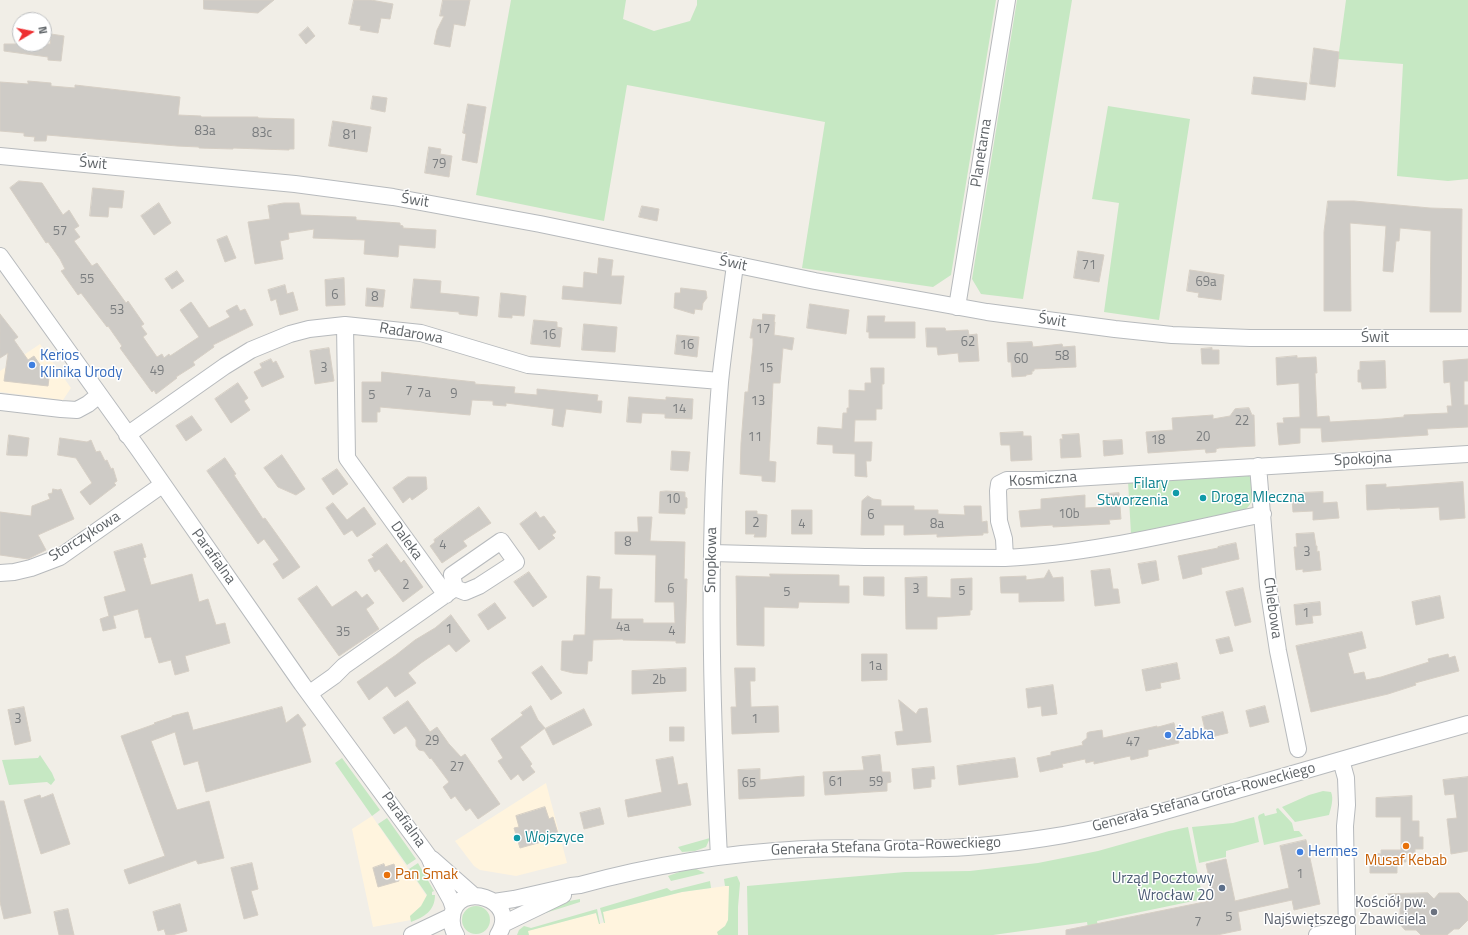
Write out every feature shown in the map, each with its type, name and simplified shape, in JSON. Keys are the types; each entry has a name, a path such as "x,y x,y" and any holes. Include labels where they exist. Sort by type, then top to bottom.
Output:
{"street":[{"name":"Planetarna","path":"957,307 1007,0"},
{"name":"Świt","path":"0,156 295,184 393,197 540,224 735,265 957,307 1100,327 1172,335 1250,338 1468,338"},
{"name":"Parafialna","path":"0,256 310,694 429,857 438,878 451,900 453,913 452,926 456,935"},
{"name":"Snopkowa","path":"718,856 712,714 713,495 720,381 735,265"},
{"name":"Radarowa","path":"127,435 225,366 251,350 290,334 309,330 345,329 421,333 528,365 720,381"},
{"name":"Daleka","path":"345,329 347,458 450,592"},
{"path":"0,402 77,410 88,404 99,395"},
{"name":"Spokojna","path":"1258,466 1468,454"},
{"name":"Chlebowa","path":"1258,466 1268,586 1278,651 1298,749"},
{"name":"Kosmiczna","path":"1005,558 1004,539 999,521 998,491 999,484 1007,480 1041,480 1258,466"},
{"name":"Storczykowa","path":"0,573 14,572 31,568 60,557 162,485"},
{"path":"712,553 865,557 1026,557 1126,543 1262,514"},
{"path":"310,694 334,676 344,666 450,592 464,592 479,586 516,562 501,541 452,575 450,592"},
{"name":"Generała Stefana Grota-Roweckiego","path":"494,902 580,885 649,868 718,856 807,849 947,848 1002,844 1046,838 1123,822 1468,724"},
{"path":"1317,935 1347,932 1345,826 1347,798 1346,778 1341,760"},
{"name":"Parafialna","path":"429,857 474,896"},
{"name":"Generała Stefana Grota-Roweckiego","path":"500,932 552,899 572,892 580,885"},
{"path":"412,935 453,913 465,898 474,896 482,896 494,902 501,912 500,932"}],"shaded area":[{"path":"40,344 71,388 63,400 0,392 0,371"},
{"path":"546,783 567,863 516,876 480,870 474,866 455,841"},
{"path":"372,816 428,898 411,920 373,927 352,829"},
{"path":"733,885 733,935 529,935 527,931 596,913 599,924 605,922 603,912 682,892"}],"green space":[{"path":"511,0 626,0 623,19 654,31 690,21 697,5 697,0 996,0 951,275 933,287 802,268 825,122 627,85 604,221 476,195"},
{"path":"1017,0 1072,0 1023,299 981,294 972,279"},
{"path":"1346,0 1468,0 1468,179 1448,181 1397,176 1403,64 1338,59"},
{"path":"1108,106 1190,119 1159,320 1104,312 1119,203 1092,199"},
{"path":"1246,474 1253,479 1253,492 1252,500 1245,510 1131,534 1128,481"},
{"path":"40,755 55,780 51,785 47,782 9,785 2,760 38,758"},
{"path":"342,758 380,810 372,816 335,763"},
{"path":"1323,791 1331,792 1332,795 1332,804 1329,815 1295,822 1282,807 1309,795"},
{"path":"1278,808 1292,823 1294,831 1299,831 1303,836 1264,845 1258,817 1264,813 1265,816 1277,813 1276,809"},
{"path":"1254,817 1259,842 1226,851 1226,857 1199,863 1192,827 1233,823"},
{"path":"387,818 416,859 407,865 378,824"},
{"path":"1188,827 1203,899 1097,921 1099,935 1089,935 1087,922 993,935 748,935 747,886 905,872 970,871 1038,863 1098,851"},
{"path":"710,838 706,847 695,851 682,852 678,847"},
{"path":"418,863 434,891 432,892 432,895 435,895 435,901 428,913 411,922 410,916 421,906 427,895 409,869"},
{"path":"694,868 705,873 671,881 668,876 682,871"},
{"path":"737,876 740,883 738,935 718,935 717,932 725,926 728,920 729,886 725,886 724,879"},
{"path":"710,881 711,888 682,892 603,912 604,923 600,908 667,888 671,891"},
{"path":"580,899 580,902 536,916 564,902"},
{"path":"476,906 486,910 490,920 486,930 476,934 466,930 462,920 466,910"},
{"path":"597,909 600,924 596,913 528,931 529,935 517,935 519,930 524,926 531,928"}],"building":[{"path":"204,0 274,0 258,13 204,9"},
{"path":"354,0 371,0 393,4 390,19 381,18 378,33 360,30 361,26 349,24"},
{"path":"443,0 470,0 465,26 454,24 450,47 434,44 437,30 444,16 440,16"},
{"path":"308,27 315,36 306,44 299,35"},
{"path":"52,34 64,36 61,61 48,60 48,57 4,51 4,44 12,44 12,52 52,52"},
{"path":"1314,48 1339,52 1335,87 1310,84"},
{"path":"1254,77 1307,83 1305,100 1252,94"},
{"path":"28,81 51,83 51,86 75,88 75,85 180,97 178,115 201,117 258,117 294,119 294,149 199,148 47,135 46,141 34,141 35,137 24,136 24,133 0,131 0,82 28,84"},
{"path":"373,96 387,98 385,112 371,109"},
{"path":"468,104 486,107 477,163 462,160 466,134 463,133"},
{"path":"333,121 371,127 367,152 329,146"},
{"path":"429,147 441,149 440,154 452,156 449,177 425,173"},
{"path":"19,181 42,183 63,215 69,210 79,226 74,229 80,237 74,241 92,266 97,263 126,303 128,301 144,324 141,326 147,334 143,337 157,357 162,354 164,358 169,354 170,356 199,337 180,310 191,302 209,328 230,317 226,311 237,305 240,311 245,309 253,325 213,345 214,347 193,362 195,365 176,377 177,378 156,394 154,390 152,392 120,348 122,346 108,326 107,327 81,293 78,295 61,271 65,269 60,259 48,242 46,243 10,188"},
{"path":"93,188 124,191 122,208 109,207 108,217 90,216"},
{"path":"1328,201 1354,201 1430,208 1462,209 1461,312 1430,312 1431,231 1400,228 1399,241 1396,241 1393,272 1383,271 1386,226 1350,223 1351,311 1324,311 1324,232"},
{"path":"159,203 171,223 154,235 141,216"},
{"path":"284,203 299,203 301,215 356,217 356,220 400,223 403,228 436,230 435,248 399,245 398,257 364,254 365,240 313,238 314,229 288,233 289,239 280,241 283,259 255,264 248,222 270,219 268,206"},
{"path":"642,206 659,209 657,221 639,217"},
{"path":"227,236 236,258 225,262 217,240"},
{"path":"1078,251 1104,255 1099,282 1074,278"},
{"path":"599,258 613,260 611,276 624,276 621,304 562,299 563,286 583,288 584,272 597,274"},
{"path":"1190,270 1224,275 1221,300 1198,297 1199,293 1187,291"},
{"path":"177,271 184,281 172,289 165,279"},
{"path":"344,278 345,305 326,306 325,280"},
{"path":"414,279 441,281 440,293 479,297 477,316 459,314 459,312 411,308"},
{"path":"285,285 287,294 293,292 298,310 280,315 276,299 271,301 268,290"},
{"path":"367,288 385,290 383,307 366,306"},
{"path":"681,288 706,291 707,298 703,303 702,310 695,309 694,314 674,308 675,293 680,293"},
{"path":"501,293 526,296 524,316 512,315 512,318 499,317"},
{"path":"810,304 849,310 846,334 807,328"},
{"path":"0,314 18,337 14,340 28,360 34,356 49,378 48,386 4,381 8,353 0,358"},
{"path":"763,314 775,315 774,335 794,338 792,350 783,348 780,383 773,383 769,461 776,462 775,482 762,481 762,476 740,474 745,392 748,392 753,345 753,338 750,338 753,319 762,320"},
{"path":"868,316 885,316 884,322 915,322 915,338 869,338 869,332 867,332"},
{"path":"534,320 557,322 557,327 562,328 560,347 531,344"},
{"path":"584,324 617,327 615,352 582,350"},
{"path":"926,328 945,328 946,331 968,330 969,335 977,334 979,361 959,362 958,353 938,355 937,347 927,347"},
{"path":"677,335 699,337 697,357 675,354"},
{"path":"1032,342 1033,347 1062,344 1063,347 1075,346 1076,367 1034,369 1032,374 1012,377 1011,362 1008,362 1007,343"},
{"path":"329,348 334,381 315,384 310,351"},
{"path":"1212,348 1212,350 1219,350 1219,364 1202,364 1201,349"},
{"path":"1297,356 1297,358 1316,357 1317,373 1315,373 1317,417 1329,416 1330,422 1404,417 1404,415 1448,413 1447,406 1452,406 1450,382 1444,383 1443,361 1468,359 1468,381 1464,381 1464,405 1468,405 1468,427 1427,429 1428,435 1322,442 1321,428 1300,428 1300,443 1279,445 1277,423 1284,423 1283,418 1300,417 1299,383 1277,385 1276,358"},
{"path":"271,359 273,363 276,361 284,377 262,387 254,372 262,368 260,364"},
{"path":"1385,361 1386,388 1362,389 1361,382 1358,382 1360,362"},
{"path":"871,368 884,368 884,384 882,384 882,409 876,409 876,420 855,420 854,442 872,442 871,461 866,461 867,477 855,476 855,454 833,453 833,445 817,444 818,427 842,429 843,413 847,413 847,408 849,408 849,390 865,391 865,383 871,383"},
{"path":"382,372 475,382 475,384 515,387 514,393 537,395 537,389 598,395 597,401 602,401 601,413 566,409 563,427 552,425 554,409 506,403 506,406 493,405 493,401 472,400 470,415 380,407 380,412 377,412 377,422 362,422 362,382 381,382"},
{"path":"238,383 248,398 244,401 250,410 231,423 215,399"},
{"path":"629,397 666,400 666,397 693,399 692,419 665,418 665,414 642,413 641,423 627,422"},
{"path":"1249,408 1252,415 1254,415 1255,446 1219,448 1216,449 1216,452 1206,453 1205,449 1148,453 1146,432 1173,430 1172,418 1213,415 1213,419 1230,416 1235,409"},
{"path":"192,416 202,430 186,441 176,426"},
{"path":"1023,432 1023,436 1031,436 1032,460 1011,461 1010,445 1001,445 1000,433"},
{"path":"1079,434 1081,457 1061,458 1060,439 1063,439 1062,435"},
{"path":"9,435 29,438 27,456 7,455"},
{"path":"60,438 87,442 91,440 96,452 100,451 105,461 107,460 111,469 113,468 117,481 114,483 116,485 90,505 80,492 92,483 76,458 58,455"},
{"path":"1122,440 1123,454 1104,456 1103,441"},
{"path":"672,451 690,452 688,471 671,470"},
{"path":"282,455 305,489 296,495 278,487 264,468"},
{"path":"225,458 236,474 234,475 263,519 265,518 300,567 283,579 273,564 279,560 264,539 258,544 207,471"},
{"path":"337,469 348,484 333,495 322,479"},
{"path":"408,477 426,477 427,489 412,500 410,497 403,503 393,488"},
{"path":"1463,482 1465,518 1440,520 1439,507 1367,510 1366,485 1386,484 1386,487"},
{"path":"53,489 61,489 74,519 38,535 46,550 28,559 0,555 0,512 31,516 32,506 50,499 48,494 52,493"},
{"path":"660,492 685,492 685,497 687,498 687,508 685,508 685,514 659,513"},
{"path":"1323,492 1323,503 1337,502 1339,518 1313,520 1313,511 1293,512 1292,500 1298,493"},
{"path":"1119,493 1121,519 1109,520 1110,524 1021,527 1019,511 1041,509 1041,499 1085,495 1085,508 1107,507 1107,494"},
{"path":"868,496 873,499 881,500 881,506 914,506 914,510 938,510 938,514 965,515 964,506 981,506 982,522 987,521 988,533 983,533 983,535 937,537 937,534 904,535 904,525 884,525 884,535 861,535 862,501"},
{"path":"333,503 347,520 364,507 376,524 357,537 352,530 344,535 326,508"},
{"path":"479,507 491,523 463,541 467,546 442,563 430,546 435,542 434,540"},
{"path":"792,510 812,510 812,534 792,534"},
{"path":"746,511 757,511 757,514 767,515 766,537 754,537 755,534 746,534"},
{"path":"536,512 540,518 544,516 556,532 552,535 555,538 539,550 520,524"},
{"path":"638,517 652,517 650,541 685,542 684,579 687,579 685,643 676,643 676,641 623,639 593,640 592,661 588,661 587,674 561,670 562,641 573,641 574,635 585,635 587,576 600,577 599,589 612,589 611,619 643,619 643,623 675,623 674,602 655,602 656,555 615,554 615,532 638,532"},
{"path":"1314,533 1317,552 1319,551 1321,570 1303,572 1303,569 1296,570 1294,547 1297,547 1296,534"},
{"path":"1236,543 1239,559 1201,568 1202,574 1183,579 1178,556"},
{"path":"142,544 146,557 143,558 151,585 192,574 199,602 208,599 216,625 225,623 230,643 185,656 189,671 175,675 171,660 159,663 151,637 145,638 138,609 113,616 116,628 103,631 100,619 109,616 104,597 126,591 114,552"},
{"path":"387,544 401,563 404,560 423,587 403,602 379,569 375,572 368,560 374,557 372,555"},
{"path":"1156,561 1159,580 1142,584 1138,564"},
{"path":"1110,569 1113,589 1118,589 1120,603 1095,606 1091,571"},
{"path":"1049,570 1053,578 1063,577 1064,601 1019,602 1019,593 1001,593 1000,577 1026,576 1026,580 1044,578"},
{"path":"529,572 547,597 533,607 514,582"},
{"path":"770,574 839,575 839,586 849,586 849,603 799,602 798,608 764,607 764,646 737,645 736,576 770,577"},
{"path":"864,577 884,577 884,596 864,595"},
{"path":"927,577 927,597 951,598 951,579 972,578 972,610 970,610 970,615 937,617 937,629 906,629 905,578"},
{"path":"317,586 332,607 356,591 362,598 367,594 374,603 366,609 379,629 339,656 298,599"},
{"path":"1243,588 1251,622 1235,626 1226,592"},
{"path":"1440,596 1444,618 1416,625 1412,602"},
{"path":"1320,602 1321,615 1312,616 1313,623 1296,625 1294,605"},
{"path":"495,603 506,618 488,630 478,615"},
{"path":"451,615 470,641 456,652 449,644 421,663 408,673 416,683 395,697 387,686 369,700 357,682 415,640 435,628"},
{"path":"1362,632 1366,648 1348,653 1354,674 1364,672 1366,680 1381,677 1429,662 1428,659 1448,654 1449,658 1455,656 1459,671 1415,683 1416,685 1388,694 1311,712 1296,646"},
{"path":"1229,637 1233,651 1220,654 1216,640"},
{"path":"862,654 887,654 887,680 862,681"},
{"path":"1177,663 1180,679 1160,683 1161,688 1146,691 1142,670"},
{"path":"542,666 562,693 551,700 532,673"},
{"path":"686,668 686,691 632,694 632,671"},
{"path":"735,668 755,668 755,681 750,681 751,707 778,706 779,732 732,734 731,707 736,707"},
{"path":"1053,685 1057,714 1042,716 1041,706 1028,708 1026,689"},
{"path":"899,700 916,714 919,709 927,708 931,742 897,745 895,732 903,731"},
{"path":"408,701 430,732 437,727 449,744 461,757 465,754 500,804 478,819 470,808 466,811 455,796 451,799 443,787 449,782 431,758 430,759 424,751 419,750 416,746 416,740 406,726 394,734 383,718"},
{"path":"531,706 538,720 545,728 520,747 532,764 530,766 535,772 523,781 518,774 511,780 498,761 503,758 491,739 523,715 521,713"},
{"path":"1265,706 1269,722 1250,727 1246,711"},
{"path":"24,707 31,741 15,745 8,710"},
{"path":"282,707 286,723 298,714 306,725 302,728 311,762 206,792 198,761 184,765 175,732 151,741 177,810 209,801 224,858 198,864 196,860 129,884 124,870 165,856 121,736 155,724 154,723 172,716 188,712 193,730"},
{"path":"584,709 592,725 553,745 545,729"},
{"path":"1223,712 1228,733 1207,738 1202,717"},
{"path":"1174,723 1179,743 1148,750 1148,756 1131,760 1130,756 1094,764 1094,761 1086,763 1085,759 1062,764 1063,767 1040,772 1037,758 1051,755 1051,752 1083,745 1082,742 1087,738 1087,733 1089,732 1102,730 1103,738"},
{"path":"670,727 684,727 684,741 670,741"},
{"path":"880,755 882,772 890,772 891,782 887,783 887,791 825,795 823,772 864,770 862,757"},
{"path":"673,757 678,785 687,783 691,805 628,817 625,800 662,792 656,760"},
{"path":"1015,758 1018,777 959,785 957,766"},
{"path":"934,767 935,779 931,779 931,787 914,789 912,769"},
{"path":"760,769 760,780 804,776 804,796 739,799 738,770"},
{"path":"1468,777 1468,851 1451,854 1447,819 1457,818 1454,794 1445,795 1443,780"},
{"path":"53,794 70,844 41,854 24,800 40,795 41,798"},
{"path":"1412,796 1412,821 1419,821 1419,837 1423,837 1423,849 1415,849 1415,853 1406,853 1406,862 1397,862 1397,873 1370,873 1370,864 1373,862 1373,853 1381,854 1381,850 1401,850 1401,817 1376,817 1376,798"},
{"path":"0,801 4,801 31,913 4,919 0,902"},
{"path":"545,807 549,819 553,817 559,837 520,848 514,828 519,827 516,816"},
{"path":"600,808 604,824 584,829 580,813"},
{"path":"1306,840 1320,904 1294,910 1292,900 1238,912 1241,930 1217,935 1066,935 1066,930 1214,900 1206,864 1226,859 1235,901 1289,888 1280,846"},
{"path":"252,863 258,889 251,891 258,915 244,919 231,868"},
{"path":"384,864 385,867 394,864 399,881 378,887 373,868"},
{"name":"Kościół pw. Najświętszego Zbawiciela","path":"1428,893 1434,899 1439,893 1459,893 1468,902 1468,920 1459,929 1454,929 1447,935 1421,935 1416,930 1405,930 1397,921 1400,917 1400,906 1388,894"},
{"path":"180,904 187,931 166,935 164,929 158,931 153,912"},
{"path":"68,909 74,935 59,935 54,912"}],"place":[{"name":"Kerios Klinika Urody","path":"32,365"},
{"name":"Filary Stworzenia","path":"1176,493"},
{"name":"Droga Mleczna","path":"1203,498"},
{"name":"Żabka","path":"1168,735"},
{"name":"Wojszyce","path":"517,838"},
{"name":"Musaf Kebab","path":"1406,846"},
{"name":"Hermes","path":"1300,852"},
{"name":"Pan Smak","path":"387,875"},
{"name":"Urząd Pocztowy Wrocław 20","path":"1222,888"},
{"name":"Kościół pw. Najświętszego Zbawiciela","path":"1434,912"}]}
